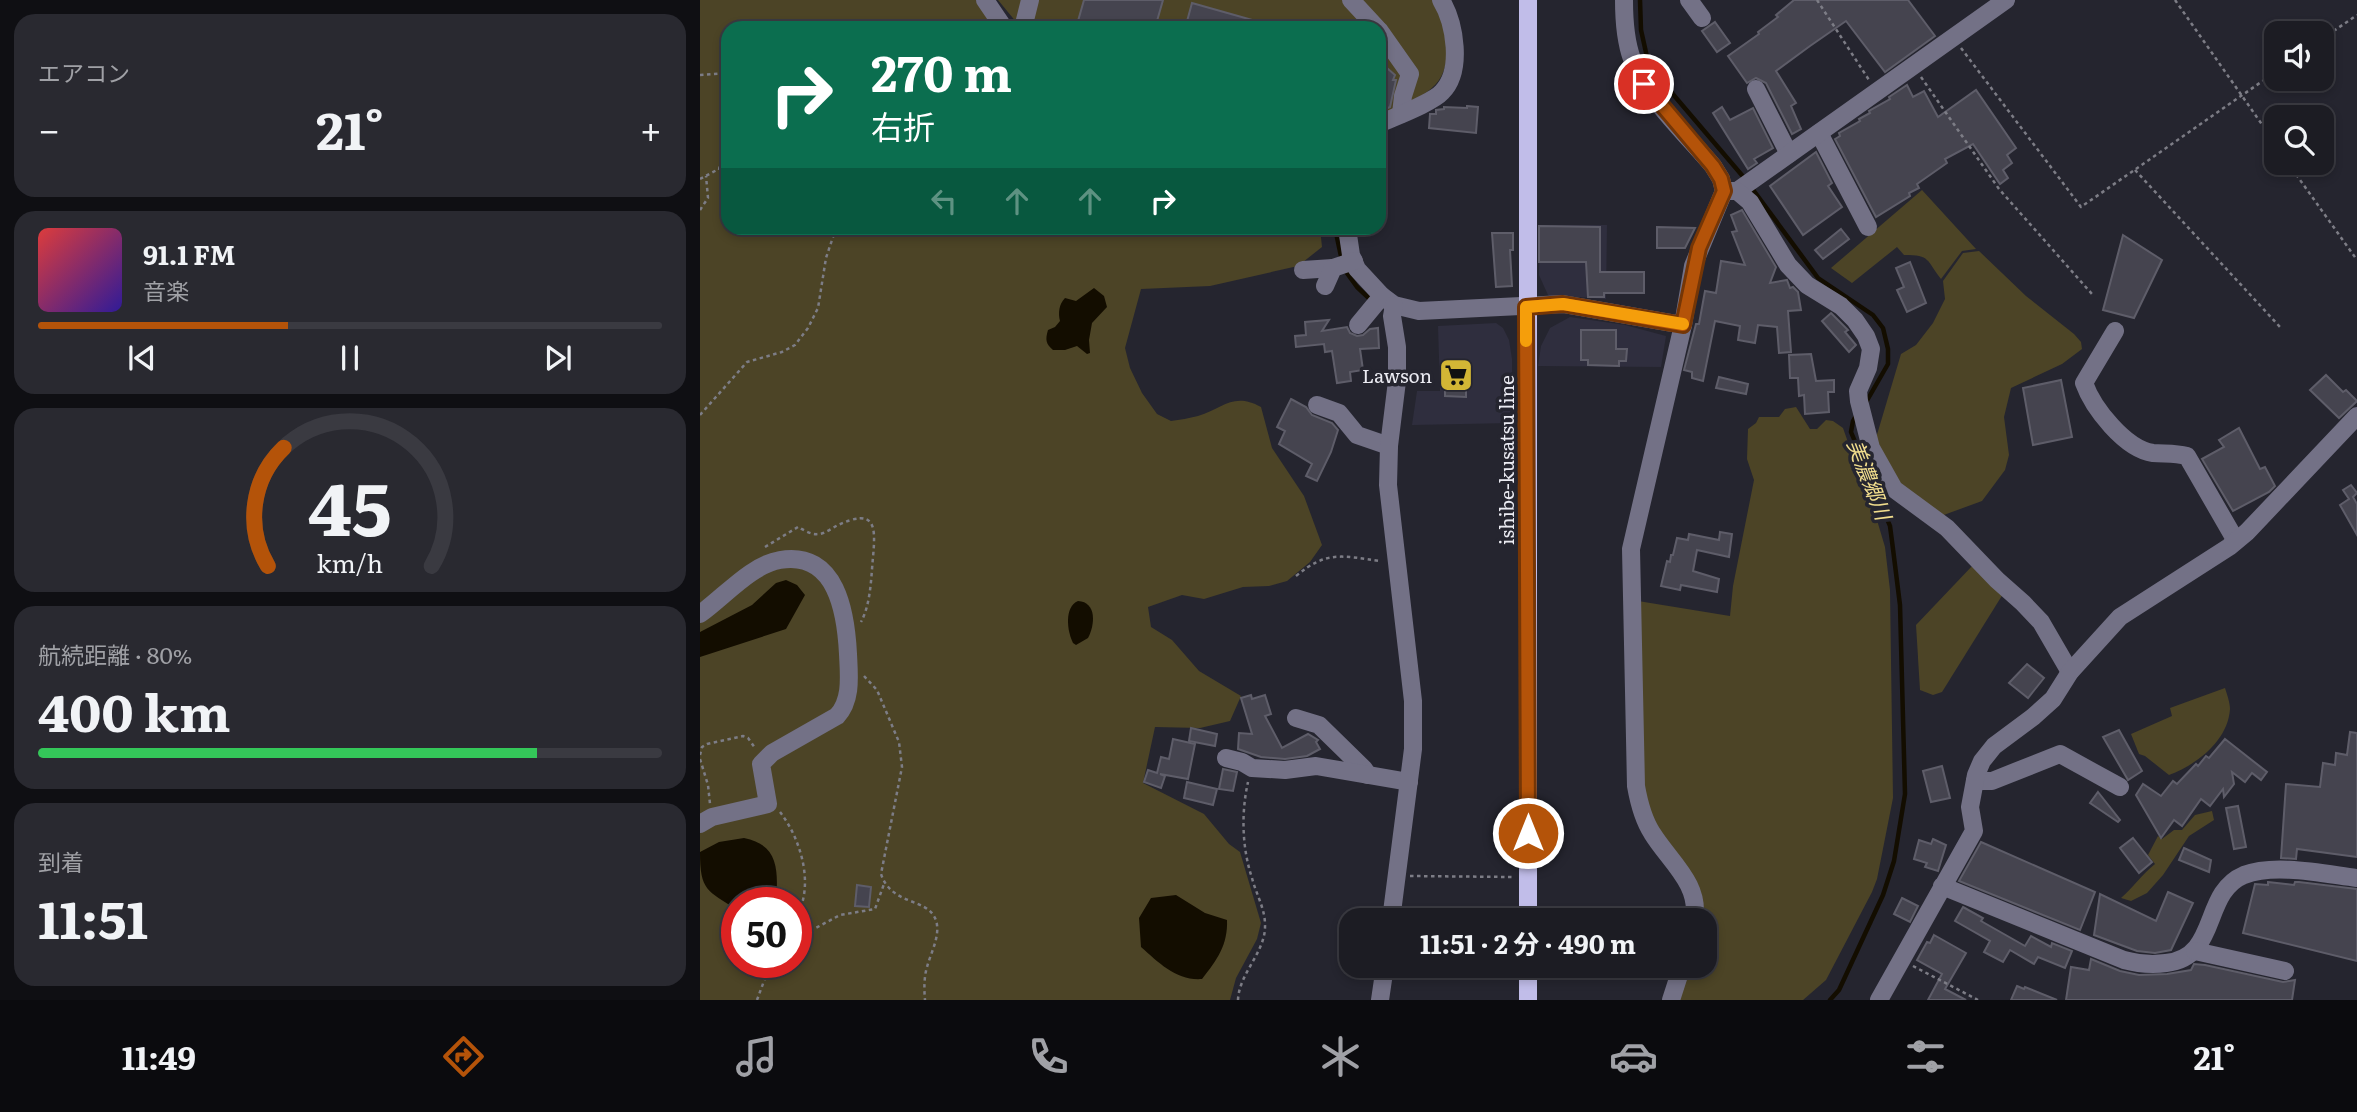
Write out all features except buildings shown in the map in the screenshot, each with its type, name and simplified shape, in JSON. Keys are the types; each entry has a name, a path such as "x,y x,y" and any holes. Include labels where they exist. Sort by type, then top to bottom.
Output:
{"main road":[{"name":"ishibe-kusatsu line","path":"1528,0 1528,908"},
{"path":"1528,978 1528,1000"}],"street":[{"path":"985,0 999,21"},
{"path":"1025,21 1030,0"},
{"path":"1351,0 1371,21"},
{"path":"1386,121 1442,92 1452,73 1455,41 1449,13 1441,0"},
{"path":"1624,0 1624,25 1632,58 1644,84 1721,179 1739,187 1788,265 1808,285 1841,306 1866,336 1871,349 1868,368 1858,391 1859,401 1871,448 1894,489 1947,528 1997,580 2024,603 2041,622 2070,672"},
{"path":"1689,0 1702,18"},
{"path":"1693,908 1692,892 1681,872 1652,834 1640,810 1636,786 1631,549 1699,248 1739,187 2006,0"},
{"path":"1386,40 1410,74 1401,114"},
{"path":"1756,89 1789,154"},
{"path":"1819,133 1868,227"},
{"path":"1325,286 1343,265 1345,235"},
{"path":"1303,270 1343,265 1357,269 1392,316 1397,347 1398,381 1385,445 1413,701 1413,749 1406,782 1392,908"},
{"path":"1382,303 1419,311 1563,304 1683,325"},
{"path":"1358,325 1382,303"},
{"path":"2115,331 2084,383 2088,397 2104,420 2140,449 2187,456 2236,541"},
{"path":"1317,405 1339,413 1357,435 1385,445"},
{"path":"1879,1000 1974,831 1970,807 1975,781 1982,761 1994,746 2053,699 2070,672 2120,617 2236,541 2357,416"},
{"path":"700,614 766,564 794,559 807,562 832,582 841,600 847,626 849,668 848,698 838,716 781,748 761,764 768,804 706,820"},
{"path":"1296,718 1319,725 1368,775"},
{"path":"1975,781 1992,781 2060,754 2120,787"},
{"path":"1226,758 1252,768 1285,770 1316,766 1406,782"},
{"path":"1942,886 2139,964 2179,962 2195,951 2205,936 2220,897 2225,889 2241,876 2257,871 2297,871 2357,878"},
{"path":"2195,951 2285,971"},
{"path":"1380,1000 1383,978"},
{"path":"1671,1000 1678,978"}],"path":[{"path":"1817,0 1877,92"},
{"path":"2175,0 2264,128"},
{"path":"2334,31 2357,15"},
{"path":"1953,37 2081,207 2264,80"},
{"path":"1914,65 1999,189 2092,294"},
{"path":"700,75 721,74"},
{"path":"700,179 719,170 721,160"},
{"path":"2135,170 2280,327"},
{"path":"2297,175 2357,260"},
{"path":"700,210 708,198 706,176"},
{"path":"700,415 747,362 782,352 795,345 808,328 818,308 826,258 834,235"},
{"path":"1296,576 1317,560 1330,556 1388,562"},
{"path":"849,668 865,676 877,690 899,742 902,767 900,783 881,874 884,884 901,898 932,914 937,921 937,935 926,970 925,1000"},
{"path":"706,820 708,785 700,757 702,747 743,736 753,744 761,764"},
{"path":"1238,1000 1239,987 1263,940 1266,928 1262,906 1248,864 1244,832 1244,801 1252,768"},
{"path":"768,804 775,805 783,816 802,861 805,887"},
{"path":"1396,876 1528,877"},
{"path":"812,930 840,915 875,909 884,884"},
{"path":"1901,959 1978,1000"},
{"path":"757,1000 765,978"}],"shaded area":[{"path":"700,0 976,0 989,21 721,21 721,235 1321,235 1322,247 1298,266 1210,286 1141,289 1125,348 1130,368 1142,393 1157,414 1171,421 1198,416 1236,401 1261,407 1272,448 1304,496 1322,545 1310,562 1287,581 1269,586 1243,587 1204,599 1182,595 1148,607 1151,627 1172,640 1199,671 1241,696 1230,721 1200,728 1155,727 1143,783 1204,814 1229,844 1240,852 1261,923 1257,939 1236,978 1230,1000 700,1000"},
{"path":"998,0 1434,0 1444,21 1447,54 1439,80 1431,89 1386,112 1386,21 1015,21"},
{"path":"1922,190 1976,249 1962,251 1941,279 1927,260 1919,256 1904,255 1897,247 1852,283 1831,268"},
{"path":"1540,225 1607,225 1606,299 1552,298 1548,295 1539,275"},
{"path":"1979,251 2026,296 2074,334 2081,342 2082,349 2062,364 2011,388 2004,417 2009,455 2005,470 1982,501 1941,516 1897,485 1876,438 1901,354 1916,345 1933,323 1945,299 1943,281 1963,253"},
{"path":"1094,288 1104,296 1107,307 1092,323 1090,353 1087,354 1077,346 1053,350 1047,342 1047,333 1060,321 1063,300 1065,298 1076,301"},
{"path":"1570,317 1625,325 1666,336 1661,367 1538,366 1541,346 1550,328"},
{"path":"1496,323 1503,328 1509,340 1512,359 1512,423 1412,425 1417,391 1440,391 1438,326"},
{"path":"1796,407 1810,429 1817,429 1826,420 1843,428 1868,490 1885,547 1890,590 1893,798 1877,879 1826,980 1803,1000 1679,1000 1686,978 1717,978 1717,908 1694,908 1656,828 1643,791 1638,601 1730,616 1733,586 1754,480 1747,459 1748,429 1759,417 1779,417 1785,409"},
{"path":"1974,564 2003,594 1942,692 1933,695 1920,690 1916,625"},
{"path":"786,580 797,585 805,595 786,629 700,657 700,632 752,605 776,583"},
{"path":"1078,601 1089,605 1093,621 1088,638 1076,645 1071,638 1068,620 1070,608"},
{"path":"2225,688 2230,707 2228,721 2217,741 2200,758 2169,775 2139,754 2131,734 2172,716 2170,708"},
{"path":"2212,811 2214,820 2189,836 2163,875 2147,893 2131,901 2121,898 2155,864 2148,855 2158,836 2162,839 2174,830 2182,830 2195,815"},
{"path":"744,838 764,847 774,862 777,887 721,887 721,899 712,893 704,882 700,852 719,842"},
{"path":"1176,895 1205,913 1227,920 1226,937 1220,952 1202,979 1176,974 1141,947 1139,918 1151,898"}],"waterway":[{"name":"美濃郷川","path":"1640,0 1641,30 1647,57 1660,79 1746,180"},
{"name":"美濃郷川","path":"1751,187 1818,278 1873,315 1883,328 1888,364 1865,404"},
{"path":"1336,235 1342,261"},
{"path":"1344,269 1357,287 1373,302"},
{"name":"美濃郷川","path":"1830,1000 1839,990 1883,895 1894,861 1905,794 1900,605 1893,549 1890,526 1851,432 1857,414"}],"slow traffic":[{"path":"1526,341 1526,307 1563,304 1683,324"}],"place":[{"name":"Lawson","path":"1456,375"}],"route":[{"path":"1528,833 1526,307 1563,304 1683,325 1693,267 1724,191 1713,166 1644,84"}]}
